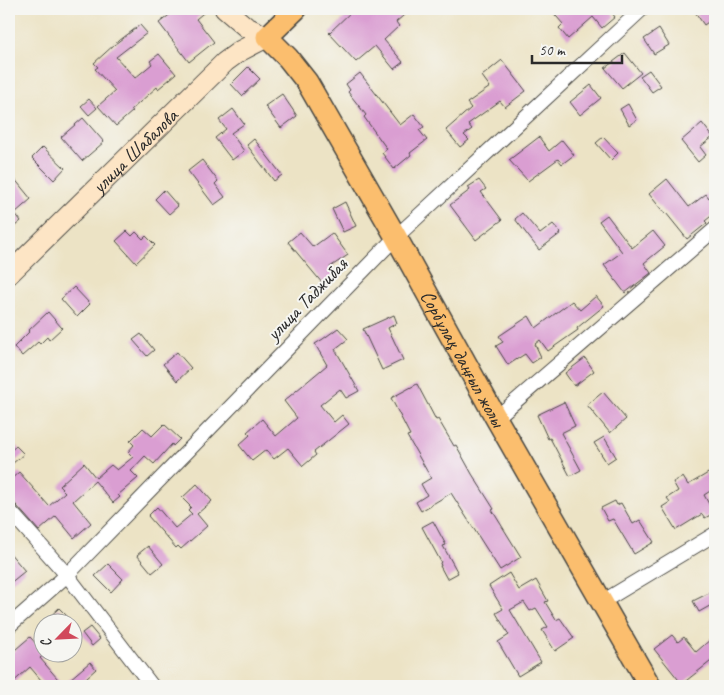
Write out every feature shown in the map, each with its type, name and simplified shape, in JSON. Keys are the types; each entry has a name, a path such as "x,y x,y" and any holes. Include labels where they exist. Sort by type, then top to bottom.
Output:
{"main road":[{"path":"268,37 296,9"},
{"name":"Сорбұлақ даңғыл жолы","path":"268,37 307,82 396,237 496,418 650,686"}],"street":[{"path":"225,9 246,27 268,37"},
{"name":"улица Таджибая","path":"9,626 67,575 396,237 642,9"},
{"name":"улица Шабалова","path":"9,274 225,62 240,51 268,37"},
{"path":"496,418 715,229"},
{"path":"9,510 67,575 152,686"},
{"path":"602,602 715,534"}],"building":[{"path":"177,9 208,9 196,19 214,42 189,62 159,23"},
{"path":"354,9 411,9 396,22 399,26 384,40 403,62 394,69 375,46 356,62 329,33"},
{"path":"550,9 609,9 615,17 602,28 593,17 568,39 559,28 563,24"},
{"path":"693,9 715,9 715,17 704,25"},
{"path":"140,25 147,33 116,57 135,78 152,64 150,61 159,54 176,74 158,89 157,87 116,126 98,106 115,91 95,69 98,67 94,63"},
{"path":"659,29 669,45 654,54 644,39"},
{"path":"625,53 641,73 622,88 605,68"},
{"path":"502,60 526,91 505,107 500,101 468,124 472,129 464,135 469,140 460,147 446,130 471,108 467,103 490,87 482,76"},
{"path":"248,67 260,79 242,96 231,84"},
{"path":"649,70 661,86 652,92 640,76"},
{"path":"360,73 400,125 414,114 424,127 419,130 427,140 394,169 382,153 387,149 364,117 366,115 348,92 350,90 346,84"},
{"path":"591,85 601,98 580,115 570,102"},
{"path":"282,94 297,116 281,128 265,106"},
{"path":"89,99 97,108 89,115 81,106"},
{"path":"628,104 637,120 629,125 620,109"},
{"path":"233,109 244,124 231,133 244,151 232,160 215,138 226,129 219,120"},
{"path":"83,118 104,142 82,161 61,137"},
{"path":"702,123 713,137 700,147 706,155 698,162 681,141"},
{"path":"539,137 549,151 562,140 574,155 562,164 558,159 528,181 509,160"},
{"path":"603,137 618,153 611,160 596,143"},
{"path":"254,139 282,175 274,181 247,145"},
{"path":"43,147 65,168 54,180 32,158"},
{"path":"202,160 218,181 215,184 225,197 214,205 188,171"},
{"path":"9,172 31,199 15,213 21,221 9,231"},
{"path":"667,179 689,207 706,194 709,198 715,193 715,213 705,221 707,223 687,239 649,194"},
{"path":"479,180 486,189 481,192 502,220 476,240 450,205 470,190 468,187"},
{"path":"164,190 178,206 169,214 155,199"},
{"path":"345,202 356,226 343,232 332,209"},
{"path":"522,213 540,234 553,224 561,233 539,250 515,219"},
{"path":"607,215 632,248 653,231 665,246 644,263 651,273 625,293 604,265 622,252 599,221"},
{"path":"127,231 132,236 136,232 143,239 146,236 155,245 136,263 116,241"},
{"path":"300,232 313,247 332,233 348,255 330,267 335,274 323,284 288,242"},
{"path":"74,287 90,304 77,317 61,299"},
{"path":"596,296 604,306 577,328 578,330 548,351 540,340 535,344 541,357 532,363 525,354 508,365 496,346 503,342 499,336 529,316 536,328 572,301 580,310"},
{"path":"48,312 62,328 49,340 47,337 40,344 38,342 22,356 14,347"},
{"path":"394,315 397,323 388,328 403,360 382,370 363,329"},
{"path":"338,328 348,339 335,349 359,391 346,398 340,389 320,405 334,422 342,415 349,424 314,452 316,455 303,466 288,448 274,459 266,450 252,461 239,445 250,435 247,432 262,419 276,436 297,418 284,401 327,365 315,344"},
{"path":"141,334 154,350 147,356 133,340"},
{"path":"177,352 191,368 177,381 163,364"},
{"path":"585,358 594,371 574,386 565,373"},
{"path":"417,384 436,420 438,419 454,446 456,445 521,557 500,570 451,493 421,511 416,502 427,495 421,484 431,478 407,436 410,435 391,398"},
{"path":"603,392 626,419 610,433 587,405"},
{"path":"564,402 575,426 561,433 581,470 570,476 550,438 548,439 537,415"},
{"path":"164,424 180,439 173,446 172,444 154,464 145,456 131,471 138,478 118,495 120,497 113,503 95,481 73,501 91,523 74,538 56,516 39,531 9,497 9,481 19,472 49,506 65,492 59,486 84,463 96,478 111,465 117,470 133,457 128,452 134,445 130,441 143,428 152,436"},
{"path":"604,437 616,457 607,463 594,443"},
{"path":"16,446 24,454 13,463 9,458 9,452"},
{"path":"715,469 715,488 704,495 714,513 705,518 702,514 676,530 662,507 670,502 667,498 678,491 673,482 683,477 688,485"},
{"path":"197,484 212,501 197,514 207,526 181,549 178,546 176,548 148,516 157,507 175,528 192,514 188,510 191,507 182,498"},
{"path":"615,501 617,505 621,503 633,524 640,520 654,542 634,554 613,519 608,521 601,508"},
{"path":"433,521 446,545 443,546 458,573 447,579 440,566 441,562 422,527"},
{"path":"148,546 163,564 152,573 137,555"},
{"path":"9,552 25,571 9,584"},
{"path":"108,564 123,579 111,592 95,576"},
{"path":"509,573 519,590 536,580 548,601 545,602 556,620 560,618 574,638 555,651 542,630 548,627 536,608 530,611 524,602 510,610 541,662 518,676 498,642 509,635 496,613 503,609 489,586"},
{"path":"715,590 715,603 699,612 693,601"},
{"path":"59,608 63,612 55,612"},
{"path":"90,627 100,639 92,646 82,633"},
{"path":"672,635 678,642 684,637 696,652 711,639 715,644 715,658 682,684 654,649"},
{"path":"30,637 32,639 32,662 43,662 63,685 90,662 96,669 77,686 46,686 30,667 9,686 9,655"}]}
